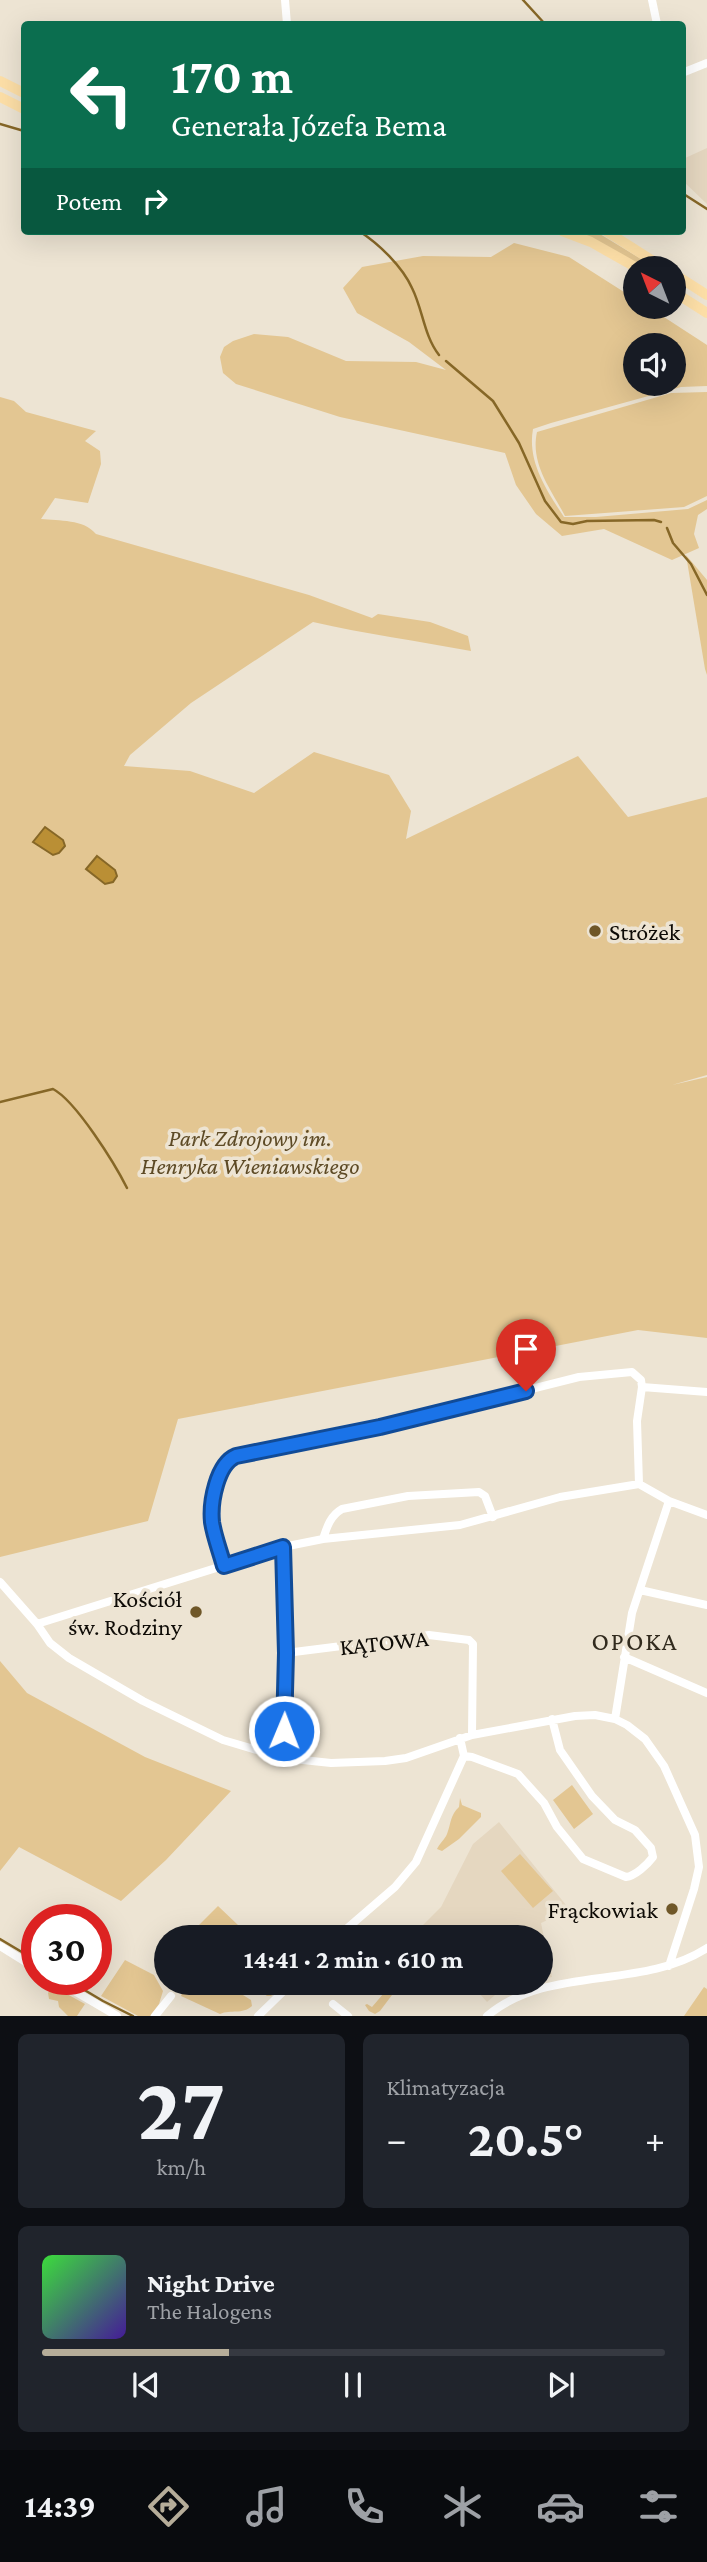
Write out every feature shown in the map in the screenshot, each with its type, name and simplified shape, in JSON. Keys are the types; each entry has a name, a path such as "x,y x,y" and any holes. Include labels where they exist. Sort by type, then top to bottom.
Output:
{"main road":[{"path":"0,81 21,92"},
{"path":"0,97 21,108"},
{"path":"573,235 623,260"},
{"path":"612,235 645,256"},
{"path":"686,282 707,295"},
{"path":"686,300 707,313"}],"street":[{"path":"285,0 287,21"},
{"path":"652,0 656,21"},
{"path":"686,71 707,63"},
{"path":"224,1566 212,1521 214,1495 223,1466 228,1459 380,1427 579,1377 632,1372 640,1380 642,1387 637,1421 639,1484"},
{"path":"642,1387 707,1392"},
{"path":"37,1624 283,1547 323,1539 460,1525 560,1497 639,1484 669,1501 707,1515"},
{"path":"323,1539 328,1524 342,1509 408,1496 479,1492 485,1496 494,1517"},
{"path":"615,1718 632,1613 669,1501"},
{"path":"283,1547 286,1653 284,1758"},
{"path":"0,1582 50,1643 69,1658 143,1701 223,1740 284,1758 331,1763 385,1761 405,1758 460,1738 552,1719 595,1715 615,1718 645,1740 664,1766 695,1835 699,1867 669,1966"},
{"path":"640,1590 707,1605"},
{"name":"KĄTOWA","path":"286,1653 429,1635 469,1640 473,1644 472,1735"},
{"path":"624,1657 707,1693"},
{"path":"464,1756 518,1774 544,1803 557,1826 583,1859 631,1877 650,1861 653,1853 651,1848 635,1830 615,1820 592,1796 560,1750 552,1719"},
{"path":"351,1925 395,1886 416,1862 464,1756 460,1738"},
{"path":"699,1867 707,1862"},
{"path":"0,1946 21,1959"},
{"path":"487,2016 499,2006 531,1990 669,1966 707,1948"},
{"path":"81,1995 117,2016"},
{"path":"258,2016 280,1995"},
{"path":"155,2016 171,1996"},
{"path":"333,2004 348,2016"}],"shaded area":[{"path":"707,148 707,204 686,184 686,158"},
{"path":"45,827 63,840 65,846 59,853 53,855 33,842"},
{"path":"97,856 115,870 117,876 113,882 105,884 86,869"},
{"path":"499,1822 570,1910 541,1925 423,1925 441,1907 473,1844"},
{"path":"481,1995 495,1995 487,2002"}],"green space":[{"path":"583,235 602,235 636,256 623,256"},
{"path":"514,243 569,257 623,291 623,319 667,319 707,345 707,386 686,387 686,333 623,333 623,396 648,396 533,429 532,441 540,476 564,517 688,509 707,500 707,509 698,515 694,534 699,548 672,560 604,529 562,536 536,514 516,485 505,453 340,417 236,384 223,373 220,357 224,347 254,334 288,337 346,361 416,362 446,370 409,342 357,313 343,288 362,267 423,256 491,257"},
{"path":"707,392 707,496 684,507 565,516 539,466 536,455 537,432 661,396 686,396 686,393"},
{"name":"Park Zdrojowy im. Henryka Wieniawskiego","path":"0,397 14,401 26,412 96,431 85,441 100,451 101,464 88,503 55,498 41,519 78,523 96,534 309,595 372,618 378,614 430,622 468,636 471,651 313,622 191,703 130,755 124,766 190,771 254,793 314,752 389,775 411,811 406,839 578,756 628,817 707,797 707,1075 672,1085 707,1077 707,1338 638,1330 178,1419 148,1521 0,1557"},
{"path":"686,555 707,580 707,675 705,669"},
{"path":"0,1661 27,1693 145,1757 231,1791 166,1860 121,1901 19,1847 0,1871"},
{"path":"572,1785 593,1814 574,1829 553,1800"},
{"path":"460,1798 462,1805 481,1813 481,1817 459,1839 442,1851 437,1849 447,1834 452,1816 459,1807"},
{"path":"520,1854 553,1891 533,1908 501,1871"},
{"path":"218,1906 238,1925 199,1925"},
{"path":"125,1960 154,1975 154,1995 162,1995 159,2004 150,2016 138,2016 101,1996 112,1995 112,1980"},
{"path":"704,1987 707,1989 707,2016 684,2016"},
{"path":"48,1995 69,1995 85,2004 77,2016 68,2016 59,2007 58,2001 49,1999"},
{"path":"243,1995 251,2000 252,2006 220,2014 181,1996"},
{"path":"382,1995 392,1995 375,2014 365,2005 372,2007"}],"waterway":[{"path":"523,0 542,21"},
{"path":"0,124 21,130"},
{"path":"686,196 707,209"},
{"path":"364,235 389,256 408,280 430,340 439,355"},
{"path":"446,361 493,401 519,443 545,501 561,522 661,522"},
{"path":"667,528 673,543 691,564 707,595"},
{"path":"0,1102 53,1089 73,1106 83,1119 127,1188"},
{"path":"0,1939 21,1951"},
{"path":"93,1995 133,2016"}],"place":[{"name":"Stróżek","path":"595,931"},
{"name":"Kościół św. Rodziny","path":"196,1612"},
{"name":"Frąckowiak","path":"672,1909"}],"district":[{"name":"OPOKA","path":"635,1641"}],"route":[{"path":"284,1731 286,1653 283,1547 224,1566 212,1521 214,1495 223,1466 228,1459 236,1456 380,1427 526,1391"}]}
